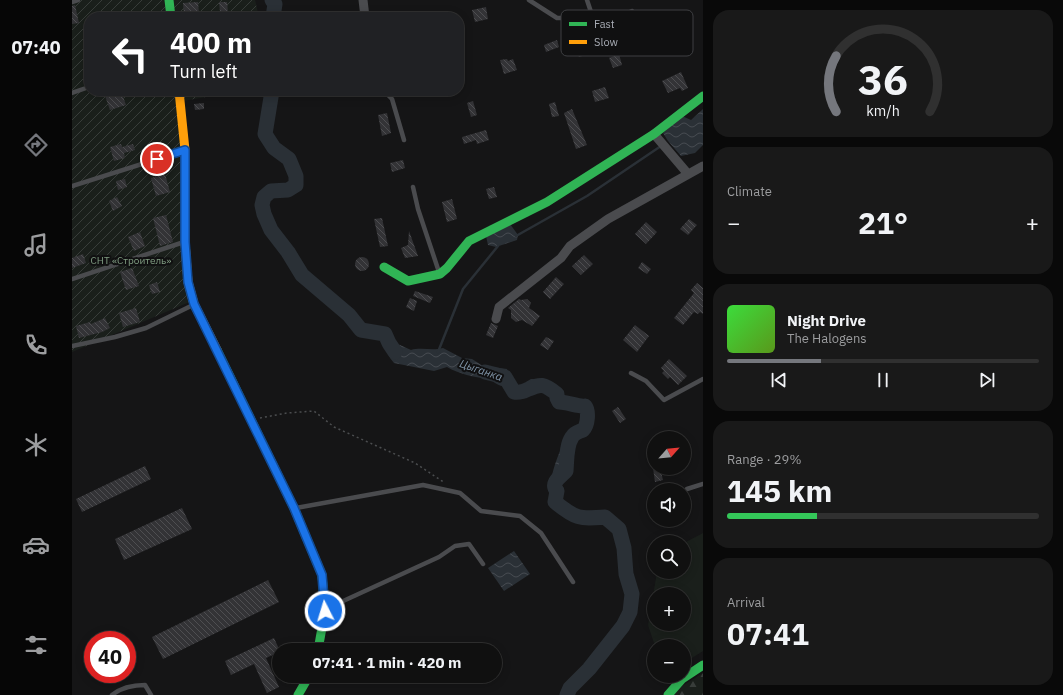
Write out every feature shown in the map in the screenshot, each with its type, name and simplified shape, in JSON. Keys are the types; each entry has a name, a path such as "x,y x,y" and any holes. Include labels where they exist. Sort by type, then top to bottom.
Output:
{"street":[{"path":"169,0 170,12"},
{"path":"363,0 364,12"},
{"path":"180,96 185,150 185,242 188,282 194,304 294,508 322,575 325,611 320,643"},
{"path":"384,267 408,281 440,274 447,268 469,241 546,202 654,134 703,96"},
{"path":"654,134 688,174"},
{"path":"496,319 499,307 561,258 570,246 608,219 703,166"},
{"path":"668,695 682,679 703,665"},
{"path":"298,695 305,683"}],"lane":[{"path":"72,2 78,0"},
{"path":"529,0 557,18 561,18"},
{"path":"587,0 590,10"},
{"path":"72,93 84,89"},
{"path":"389,96 392,99 404,140"},
{"path":"72,186 185,150"},
{"path":"412,187 440,274"},
{"path":"72,279 185,242"},
{"path":"72,346 115,337 146,328 194,304"},
{"path":"631,373 646,381 664,400 703,379"},
{"path":"691,488 703,484"},
{"path":"294,508 423,485 460,492 481,511 520,516 541,533 573,582"},
{"path":"324,599 341,602 439,557 455,546 469,544 484,564"},
{"path":"112,695 117,691 133,685 145,685 151,695"}],"path":[{"path":"250,420 287,413 314,410 334,427 415,463 447,484"}],"green space":[{"name":"СНТ «Строитель»","path":"72,0 255,0 258,12 84,12 84,96 212,96 177,102 194,300 72,352"},
{"path":"703,533 703,651 691,659 691,639 653,639 650,631 691,631 691,587 654,587 656,579 691,579 691,539"},
{"path":"703,673 703,695 668,695 687,683 691,683 691,681"}],"water":[{"path":"703,109 703,145 695,153 681,156 663,133 682,116 691,120"},
{"path":"510,224 518,235 517,240 496,247 488,245 486,236"},
{"path":"385,334 388,335 391,343 411,350 443,348 462,358 472,359 483,366 507,369 508,372 503,386 490,380 456,372 447,367 434,371 394,363 390,358 384,337"},
{"path":"531,379 536,379 548,384 543,392 529,391 526,386 526,382"},
{"path":"569,435 572,439 568,468 562,482 551,489 556,461"},
{"path":"514,551 530,574 504,591 488,568"}],"building":[{"path":"198,2 199,12 184,12 183,3"},
{"path":"219,2 227,2 228,12 220,12"},
{"path":"75,5 79,23 72,24 72,6"},
{"path":"486,7 488,19 475,22 472,10"},
{"path":"557,40 559,47 546,52 544,45"},
{"path":"620,56 622,65 613,68 609,58"},
{"path":"507,59 508,61 513,59 517,70 504,74 500,60"},
{"path":"681,72 688,88 682,91 680,88 668,93 662,81"},
{"path":"605,87 609,98 595,102 592,91"},
{"path":"105,96 123,96 126,105 110,110"},
{"path":"473,101 477,115 471,117 467,103"},
{"path":"555,102 559,116 552,117 549,104"},
{"path":"204,103 204,109 195,110 194,104"},
{"path":"572,109 587,145 576,149 564,113"},
{"path":"387,113 391,133 382,136 378,115"},
{"path":"486,130 489,140 477,144 476,140 464,144 462,137"},
{"path":"121,144 122,147 133,144 135,150 124,153 125,158 114,161 110,147"},
{"path":"403,160 405,168 392,172 390,163"},
{"path":"165,174 170,192 156,196 151,178"},
{"path":"125,179 127,187 118,190 116,181"},
{"path":"494,187 497,197 489,199 486,189"},
{"path":"117,197 122,206 113,211 109,201"},
{"path":"452,199 457,219 447,222 442,202"},
{"path":"166,215 173,242 160,246 153,218"},
{"path":"382,218 388,246 380,247 374,219"},
{"path":"689,219 697,225 688,235 680,229"},
{"path":"646,222 657,232 646,244 635,234"},
{"path":"409,231 418,256 405,258 401,248 408,245"},
{"path":"140,232 145,246 134,251 128,237"},
{"path":"83,254 86,263 72,268 72,258"},
{"path":"584,255 593,264 581,275 572,266"},
{"path":"359,257 365,257 369,261 369,267 365,271 359,271 355,267 355,261"},
{"path":"642,262 651,269 647,274 638,268"},
{"path":"132,268 139,286 126,290 120,272"},
{"path":"556,277 564,284 550,299 543,292"},
{"path":"157,282 160,292 152,294 149,285"},
{"path":"697,283 703,288 703,314 700,312 698,314 694,312 683,325 674,318 694,293 691,290"},
{"path":"415,291 433,297 430,303 413,296"},
{"path":"410,298 417,301 414,311 406,307"},
{"path":"519,299 527,299 531,303 529,308 540,316 532,326 522,320 516,322 511,318 511,310 508,308"},
{"path":"136,308 140,322 123,327 119,313"},
{"path":"105,318 110,328 102,332 79,338 76,326 90,322 91,324"},
{"path":"491,323 498,326 493,338 486,335"},
{"path":"635,325 649,336 637,352 623,340"},
{"path":"546,337 554,341 548,350 540,345"},
{"path":"669,359 687,376 678,385 670,377 668,379 662,373 664,371 661,368"},
{"path":"618,407 626,419 620,423 612,411"},
{"path":"145,466 151,479 82,512 76,499"},
{"path":"654,475 662,475 663,480 655,482"},
{"path":"182,508 192,529 124,560 115,539"},
{"path":"268,580 279,602 163,659 152,637"},
{"path":"274,638 276,643 272,643 272,655 266,658 272,671 272,683 277,683 279,687 267,693 254,664 231,675 225,661"}],"waterway":[{"name":"Цыганка","path":"272,0 275,4 274,12"},
{"name":"Цыганка","path":"271,96 265,134 274,148 289,159 296,176 296,185 288,190 271,191 264,197 262,205 271,230 288,252 302,275 349,315 361,330 385,334 395,352"},
{"path":"516,236 587,196 661,146"},
{"path":"438,352 463,289 498,246"},
{"name":"Цыганка","path":"485,372 505,377 514,392 521,392 541,385 548,387 557,394 559,402 585,406 587,422 585,428 574,434 570,441 567,453 566,471 555,483 555,488 557,491 555,502 568,512 578,517 605,517 619,529 624,548 626,574 632,594 630,612 623,626 589,669 570,688 567,695"}],"traffic: fast":[{"path":"169,0 170,12"},
{"path":"384,267 408,281 440,274 447,268 469,241 547,202 654,134 703,96"},
{"path":"217,350 294,508 322,575 325,611 319,643"},
{"path":"668,695 682,679 703,665"},
{"path":"298,695 305,683"}],"traffic: slow":[{"path":"180,96 185,150 185,242 188,282 194,304 217,350"}],"route":[{"path":"157,159 185,150 185,242 188,282 194,304 294,508 322,575 325,611"}]}
